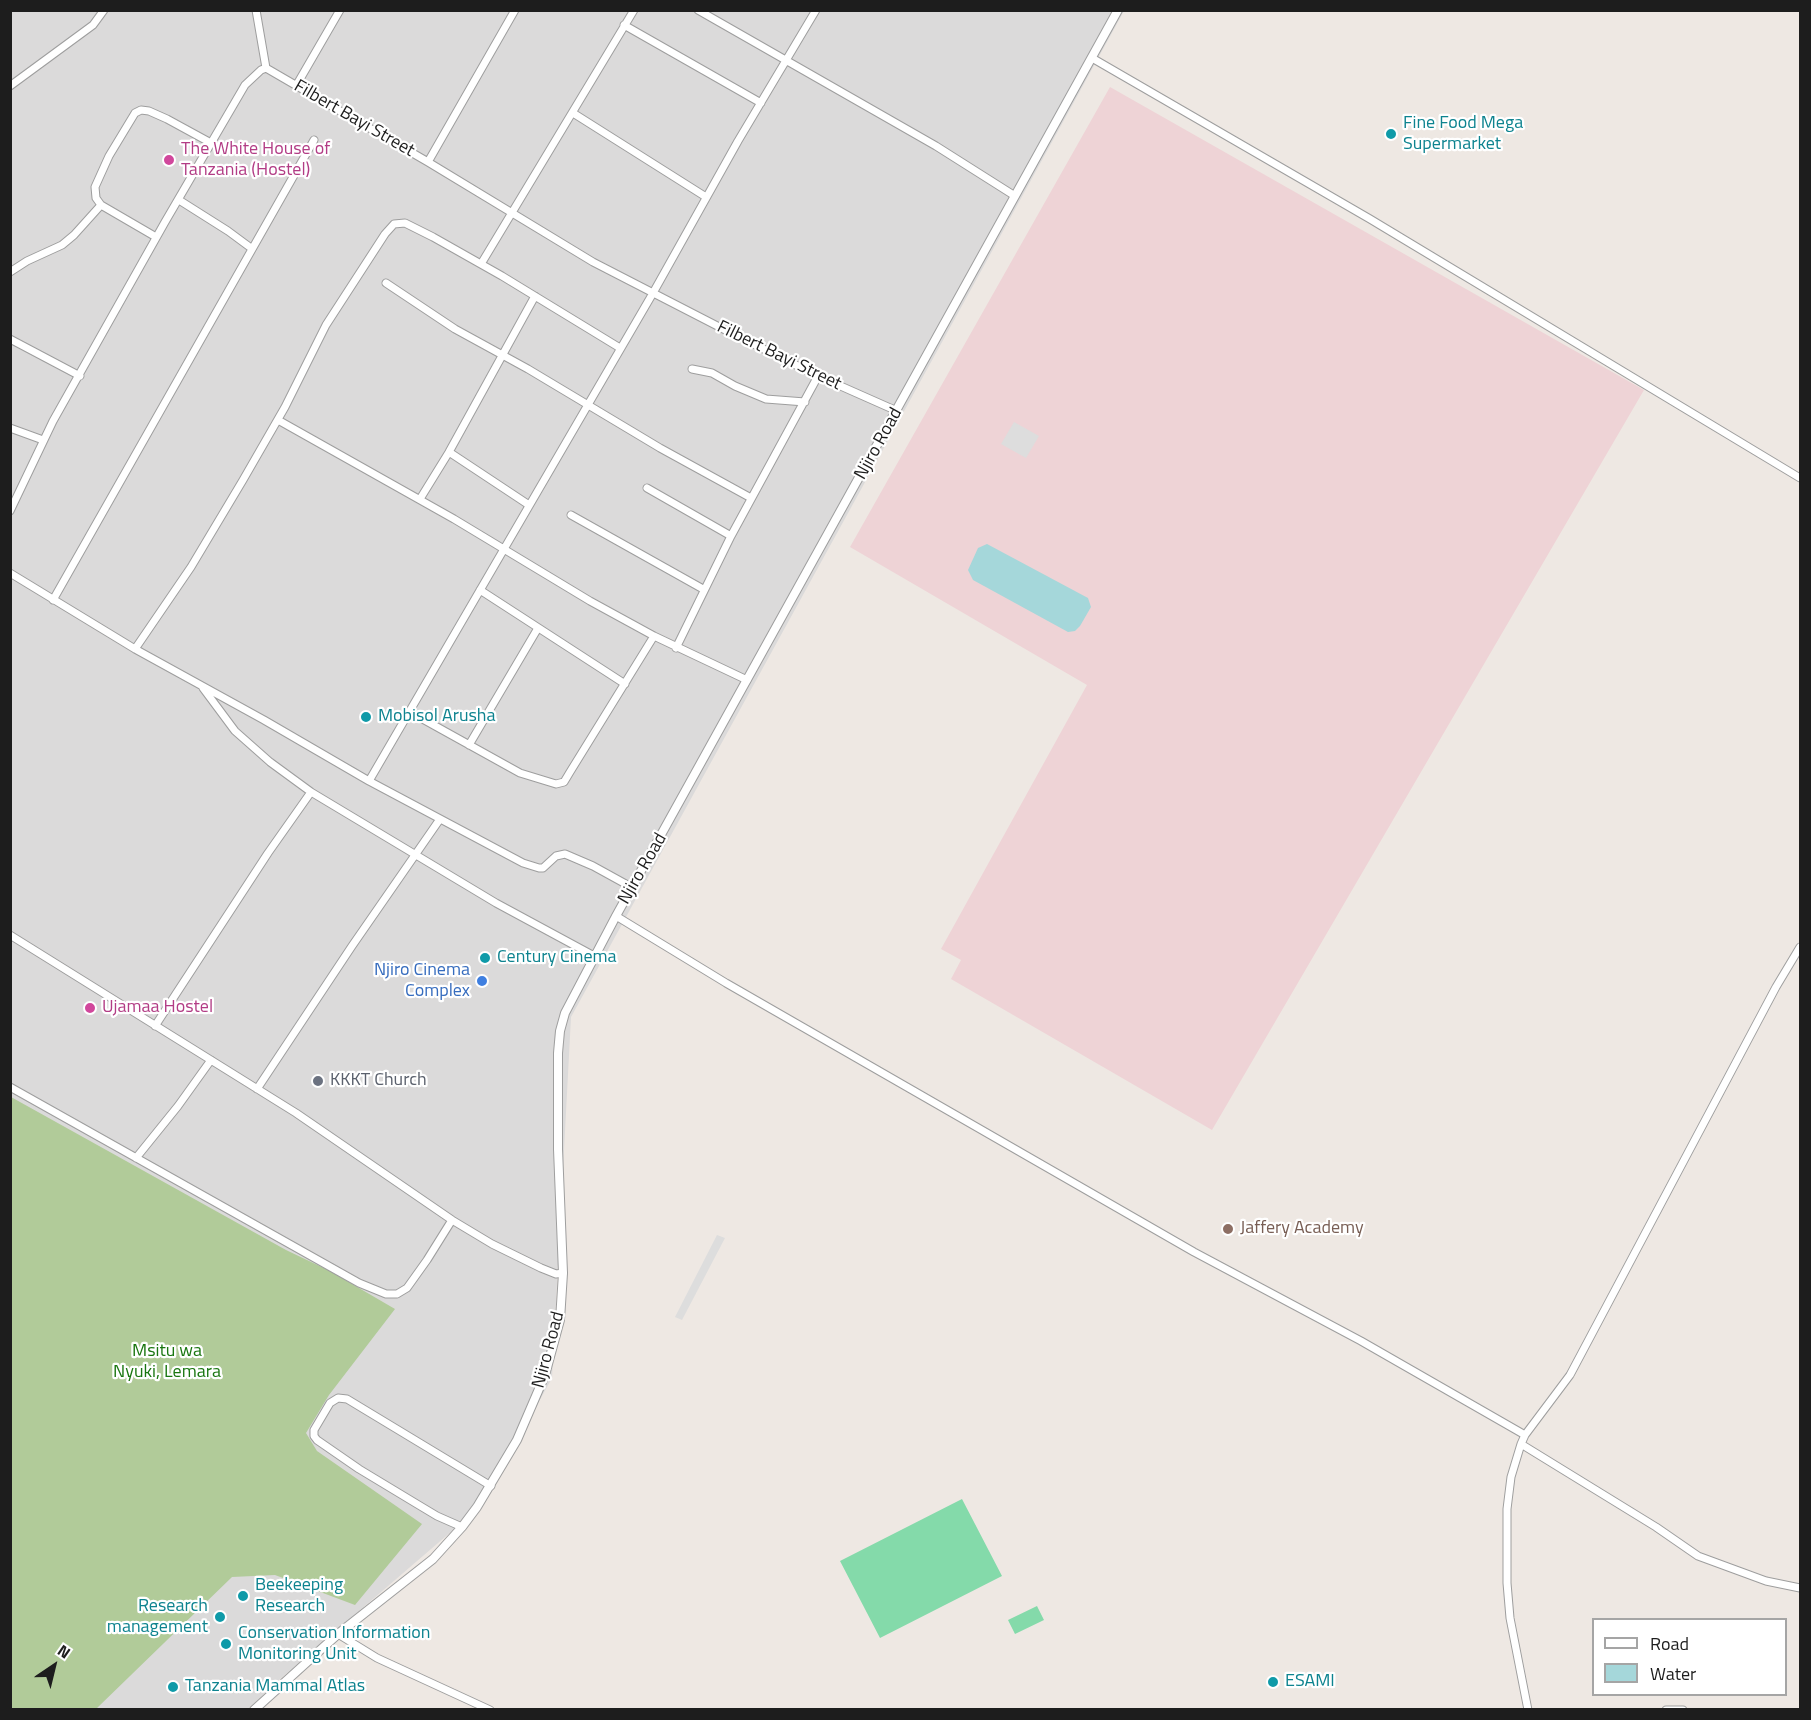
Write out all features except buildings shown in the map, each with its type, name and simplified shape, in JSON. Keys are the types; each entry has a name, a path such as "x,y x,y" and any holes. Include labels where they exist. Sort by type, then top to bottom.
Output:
{"street":[{"path":"10,86 93,24 104,10"},
{"path":"10,511 43,440 156,237 245,85 266,68 256,10"},
{"path":"296,86 340,10"},
{"path":"428,162 515,10"},
{"path":"481,264 634,10"},
{"path":"698,10 936,146 1015,196"},
{"path":"369,781 816,10"},
{"name":"Njiro Road","path":"254,1710 338,1634 433,1559 462,1527 517,1440 548,1369 560,1320 563,1273 558,1149 559,1039 565,1013 616,916 1118,10"},
{"path":"624,26 761,103"},
{"path":"1092,58 1370,219 1800,478"},
{"name":"Filbert Bayi Street","path":"266,68 428,162 574,251 652,293 818,376 897,411"},
{"path":"156,237 101,205 94,192 99,175 135,113 141,110 149,111 167,118 211,143"},
{"path":"573,113 706,197"},
{"path":"53,600 314,140"},
{"path":"179,200 251,248"},
{"path":"10,272 27,261 62,245 74,236 101,205"},
{"path":"135,649 199,554 278,420 326,325 377,245 394,224 411,225 481,264 620,348"},
{"path":"386,283 455,329 751,498"},
{"path":"420,499 504,355 535,296"},
{"path":"10,339 80,376"},
{"path":"692,369 712,373 766,399 805,402"},
{"path":"676,648 703,589 818,376"},
{"path":"278,420 420,499 654,636 747,680"},
{"path":"10,428 43,440"},
{"path":"449,452 529,505"},
{"path":"647,488 731,536"},
{"path":"571,515 703,589"},
{"path":"10,573 135,649 369,781 531,866 543,868 556,856 564,854 593,866 633,888"},
{"path":"480,590 625,684"},
{"path":"469,746 537,628"},
{"path":"410,712 520,773 556,784 564,782 654,636"},
{"path":"201,685 235,731 270,762 311,792 496,903 596,957"},
{"path":"155,1026 261,863 311,792"},
{"path":"257,1089 440,819"},
{"path":"616,916 726,983 1194,1252 1361,1341 1525,1435"},
{"path":"10,935 257,1089 452,1220 511,1255 556,1274 563,1273"},
{"path":"1528,1710 1510,1618 1507,1572 1507,1509 1511,1477 1521,1444 1525,1435 1570,1375 1776,987 1800,947"},
{"path":"136,1158 178,1106 210,1060"},
{"path":"10,1087 359,1283 386,1294 397,1294 407,1288 452,1220"},
{"path":"462,1527 427,1510 317,1440 314,1430 330,1403 338,1398 347,1399 490,1486"},
{"path":"1521,1444 1656,1527 1698,1556 1766,1581 1800,1587"},
{"path":"338,1634 377,1658 490,1710"},
{"path":"1666,1710 1683,1710"}],"shaded area":[{"path":"11,11 1124,11 571,1017 552,1378 481,1506 248,1709 11,1710"},
{"path":"1110,87 1644,390 1212,1130 951,979 961,960 941,949 1087,685 850,547"},
{"path":"1014,422 1039,436 1026,458 1001,444"},
{"path":"717,1235 725,1238 682,1320 675,1317"}],"green space":[{"name":"Msitu wa Nyuki, Lemara","path":"11,1097 395,1309 329,1395 306,1433 317,1451 422,1524 355,1605 275,1575 232,1577 96,1709 11,1709"},
{"path":"962,1499 1002,1576 880,1638 840,1561"},
{"path":"1037,1606 1044,1620 1015,1634 1008,1620"}],"water":[{"path":"987,544 1088,598 1091,607 1080,626 1075,631 1068,632 973,580 968,570 978,548"}],"place":[{"name":"Fine Food Mega Supermarket","path":"1391,134"},
{"name":"The White House of Tanzania (Hostel)","path":"169,160"},
{"name":"Mobisol Arusha","path":"366,717"},
{"name":"Century Cinema","path":"485,958"},
{"name":"Njiro Cinema Complex","path":"482,981"},
{"name":"Ujamaa Hostel","path":"90,1008"},
{"name":"KKKT Church","path":"318,1081"},
{"name":"Jaffery Academy","path":"1228,1229"},
{"name":"Beekeeping Research","path":"243,1596"},
{"name":"Research management","path":"220,1617"},
{"name":"Conservation Information Monitoring Unit","path":"226,1644"},
{"name":"ESAMI","path":"1273,1682"},
{"name":"Tanzania Mammal Atlas","path":"173,1687"}]}
